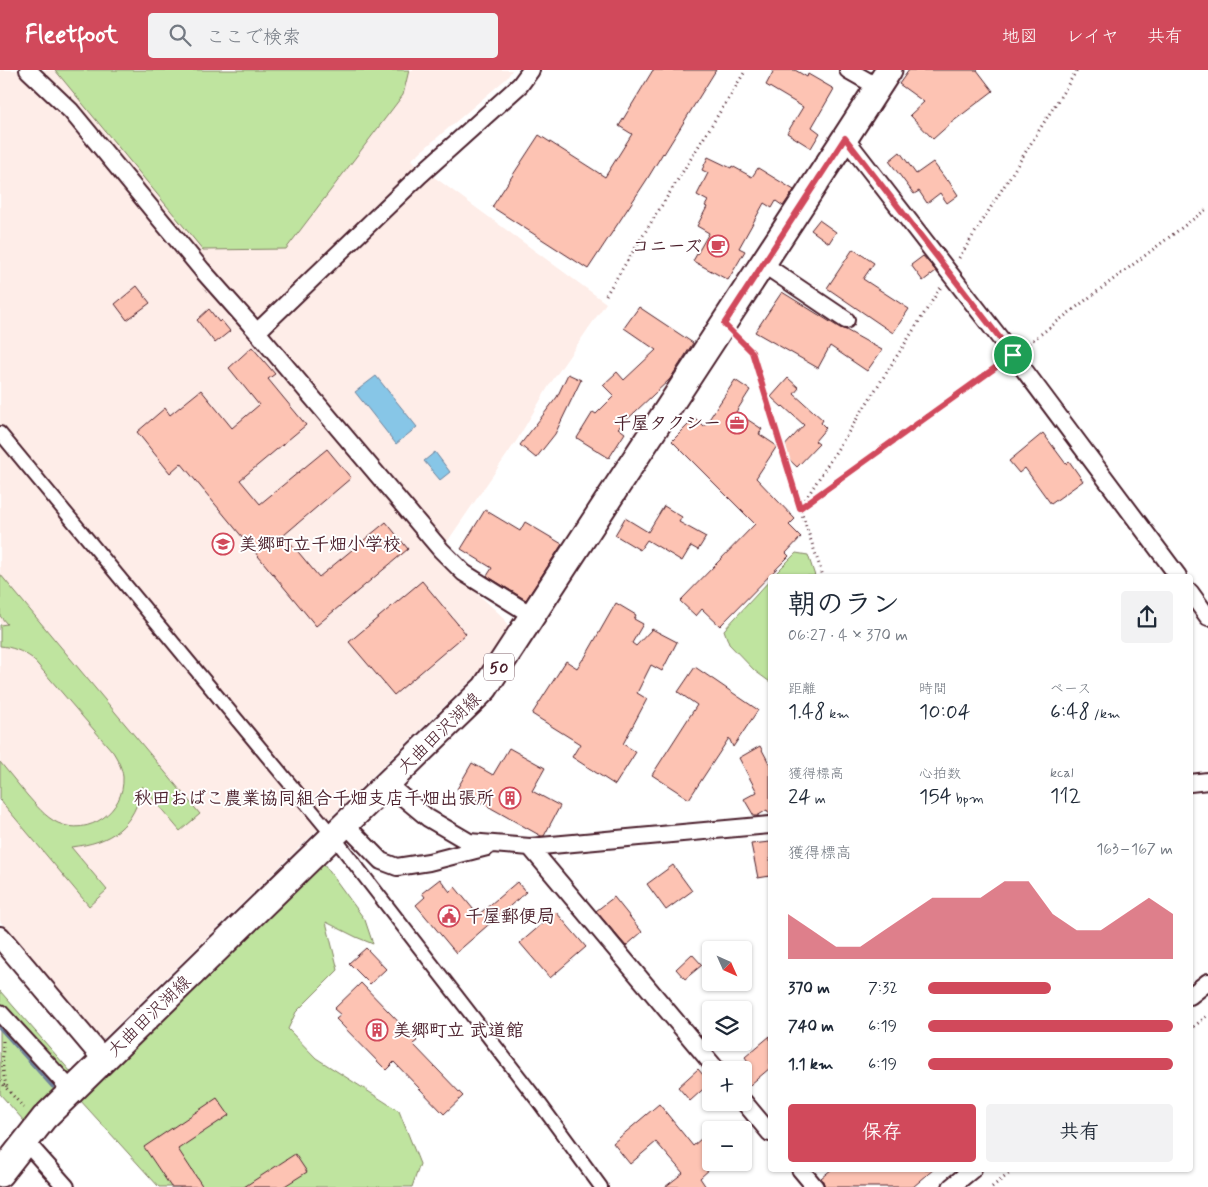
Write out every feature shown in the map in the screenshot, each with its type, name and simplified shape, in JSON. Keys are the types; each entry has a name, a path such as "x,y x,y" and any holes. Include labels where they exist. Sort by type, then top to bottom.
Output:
{"main road":[{"name":"大曲田沢湖線","path":"0,1174 44,1118 485,688 883,79"}],"street":[{"path":"28,70 71,111 202,270 257,332 441,550 464,573 533,616"},
{"path":"257,332 420,175 520,85 531,70"},
{"path":"848,70 883,79"},
{"path":"845,138 1013,355 1177,574"},
{"path":"763,264 846,320"},
{"path":"0,433 339,830 601,1187"},
{"path":"1193,596 1208,616"},
{"path":"1193,783 1208,781"},
{"path":"388,784 428,818 469,842 530,847 768,825"},
{"path":"339,830 380,861 397,867 429,862 499,844"},
{"path":"530,847 709,1061"},
{"path":"0,937 104,1060"},
{"path":"1193,994 1208,982"},
{"path":"0,1013 72,1091"},
{"path":"752,1111 768,1131"},
{"path":"32,1133 66,1187"},
{"path":"802,1172 815,1187"},
{"path":"950,1187 969,1172"}],"path":[{"path":"606,295 746,70"},
{"path":"800,508 1013,355 1208,208"},
{"path":"724,324 752,352 822,574"},
{"path":"1193,1028 1208,1015"},
{"path":"0,1040 4,1039 2,1062 5,1080 32,1133"},
{"path":"0,1081 9,1091"},
{"path":"992,1187 1011,1172"}],"shaded area":[{"name":"美郷町立千畑小学校","path":"0,70 512,70 507,78 411,160 606,303 550,384 517,440 436,558 505,619 509,631 508,644 101,1041 0,921"}],"green space":[{"path":"55,70 409,70 403,95 286,249 203,250"},
{"path":"796,553 808,555 814,574 775,574"},
{"path":"0,574 200,814 180,831 142,786 134,812 119,830 98,841 71,847 107,890 89,906 0,800 0,762 37,807 58,823 70,826 93,824 111,810 118,800 122,789 122,770 113,752 32,658 9,647 0,646 0,625 7,624 0,616"},
{"path":"768,582 768,681 755,671 729,644 724,630"},
{"path":"324,864 365,920 373,944 326,922 338,970 296,1012 288,1029 316,1058 399,1111 420,1164 412,1187 159,1187 79,1099"},
{"path":"0,991 71,1072 24,1121 0,1094"}],"water":[{"path":"376,376 417,427 396,444 355,392"},
{"path":"435,452 450,472 440,480 424,461"}],"building":[{"path":"653,70 716,70 664,154 588,269 492,207 539,135 605,177 632,134 619,126"},
{"path":"774,70 795,70 807,77 808,74 834,89 812,127 820,133 811,148 787,133 803,107 766,85"},
{"path":"909,70 977,70 993,91 933,139 910,115 924,102 899,84"},
{"path":"900,152 916,174 933,162 958,195 947,203 940,193 927,203 919,191 914,194 889,161"},
{"path":"708,157 731,168 732,166 752,177 758,168 794,190 783,206 776,201 772,208 764,203 739,248 745,251 728,280 693,261 709,233 697,226 707,207 705,206 708,201 697,195 708,173 702,170"},
{"path":"819,220 836,232 829,243 811,230"},
{"path":"853,249 874,263 863,279 909,309 893,333 827,288"},
{"path":"923,256 936,271 923,281 911,265"},
{"path":"137,286 150,303 127,320 115,304"},
{"path":"782,292 840,328 882,350 867,371 830,346 818,368 755,332"},
{"path":"639,307 693,343 670,379 618,428 625,433 609,458 577,438 593,412 596,414 614,396 603,385 617,372 624,380 656,350 624,328"},
{"path":"209,309 219,322 221,320 230,331 215,343 197,320"},
{"name":"美郷町立千畑小学校","path":"252,347 275,374 268,379 306,425 240,480 260,504 327,449 351,478 284,535 319,577 386,522 408,549 316,626 181,463 170,473 137,432 165,408 170,415 201,390 232,428 259,405 229,368"},
{"path":"568,374 581,380 555,434 536,458 520,445 557,397"},
{"path":"788,378 799,388 794,394 823,420 821,423 826,428 815,441 819,444 797,467 780,451 804,425 771,397"},
{"path":"735,380 750,390 736,412 762,429 759,434 777,446 756,478 795,519 789,525 801,537 786,553 789,556 771,574 768,574 768,577 720,626 702,609 696,616 680,601 755,524 672,441 695,418 704,427"},
{"path":"1043,433 1066,464 1069,461 1083,481 1051,504 1025,468 1019,473 1009,461"},
{"path":"664,506 682,517 679,522 706,537 698,550 691,546 682,561 647,540 640,550 615,535 625,518 648,532"},
{"path":"485,510 520,531 525,522 562,544 526,600 487,576 492,568 461,549"},
{"path":"422,581 466,634 394,695 349,642"},
{"path":"616,603 636,615 634,619 643,624 632,643 636,646 652,629 677,642 662,671 651,665 637,693 647,699 623,744 636,752 615,785 572,757 580,744 532,714 566,661 577,668 584,659"},
{"path":"695,667 758,710 733,747 729,738 689,799 652,775 697,705 678,692"},
{"path":"760,746 768,761 768,812 767,810 754,816 744,799 757,792 739,758"},
{"name":"秋田おばこ農業協同組合千畑支店千畑出張所","path":"509,748 545,768 532,791 560,806 544,836 457,789 472,763 493,775"},
{"path":"768,842 768,876 758,878 751,844"},
{"path":"673,865 692,891 666,910 647,884"},
{"path":"440,879 450,892 455,887 478,915 517,882 526,892 456,953 416,905 425,897 422,893"},
{"path":"614,897 642,932 626,946 596,911"},
{"path":"556,912 586,947 550,978 520,943"},
{"path":"366,948 386,969 370,984 349,963"},
{"path":"692,954 702,965 685,979 676,969"},
{"name":"美郷町立 武道館","path":"361,983 417,1041 413,1044 463,1096 444,1114 394,1062 386,1070 336,1019 341,1015 334,1009"},
{"path":"768,1038 768,1070 752,1083 752,1061 748,1061 745,1057"},
{"path":"698,1069 702,1074 702,1090 690,1101 678,1087"},
{"path":"217,1098 229,1115 178,1149 203,1187 171,1187 144,1147"},
{"path":"659,1104 693,1146 702,1138 702,1171 708,1171 700,1178 706,1187 665,1187 683,1173 656,1142 630,1164 613,1143"},
{"path":"295,1154 307,1172 283,1187 244,1187"},
{"path":"828,1172 930,1172 913,1187 825,1187 821,1178"}],"waterway":[{"path":"0,1027 53,1086"}],"place":[{"name":"コニーズ","path":"718,246"},
{"name":"千屋タクシー","path":"737,423"},
{"name":"美郷町立千畑小学校","path":"223,544"},
{"name":"秋田おばこ農業協同組合千畑支店千畑出張所","path":"510,798"},
{"name":"千屋郵便局","path":"449,916"},
{"name":"美郷町立 武道館","path":"377,1030"}],"route":[{"path":"845,138 1013,355 800,508 752,352 724,324 845,138"}]}
